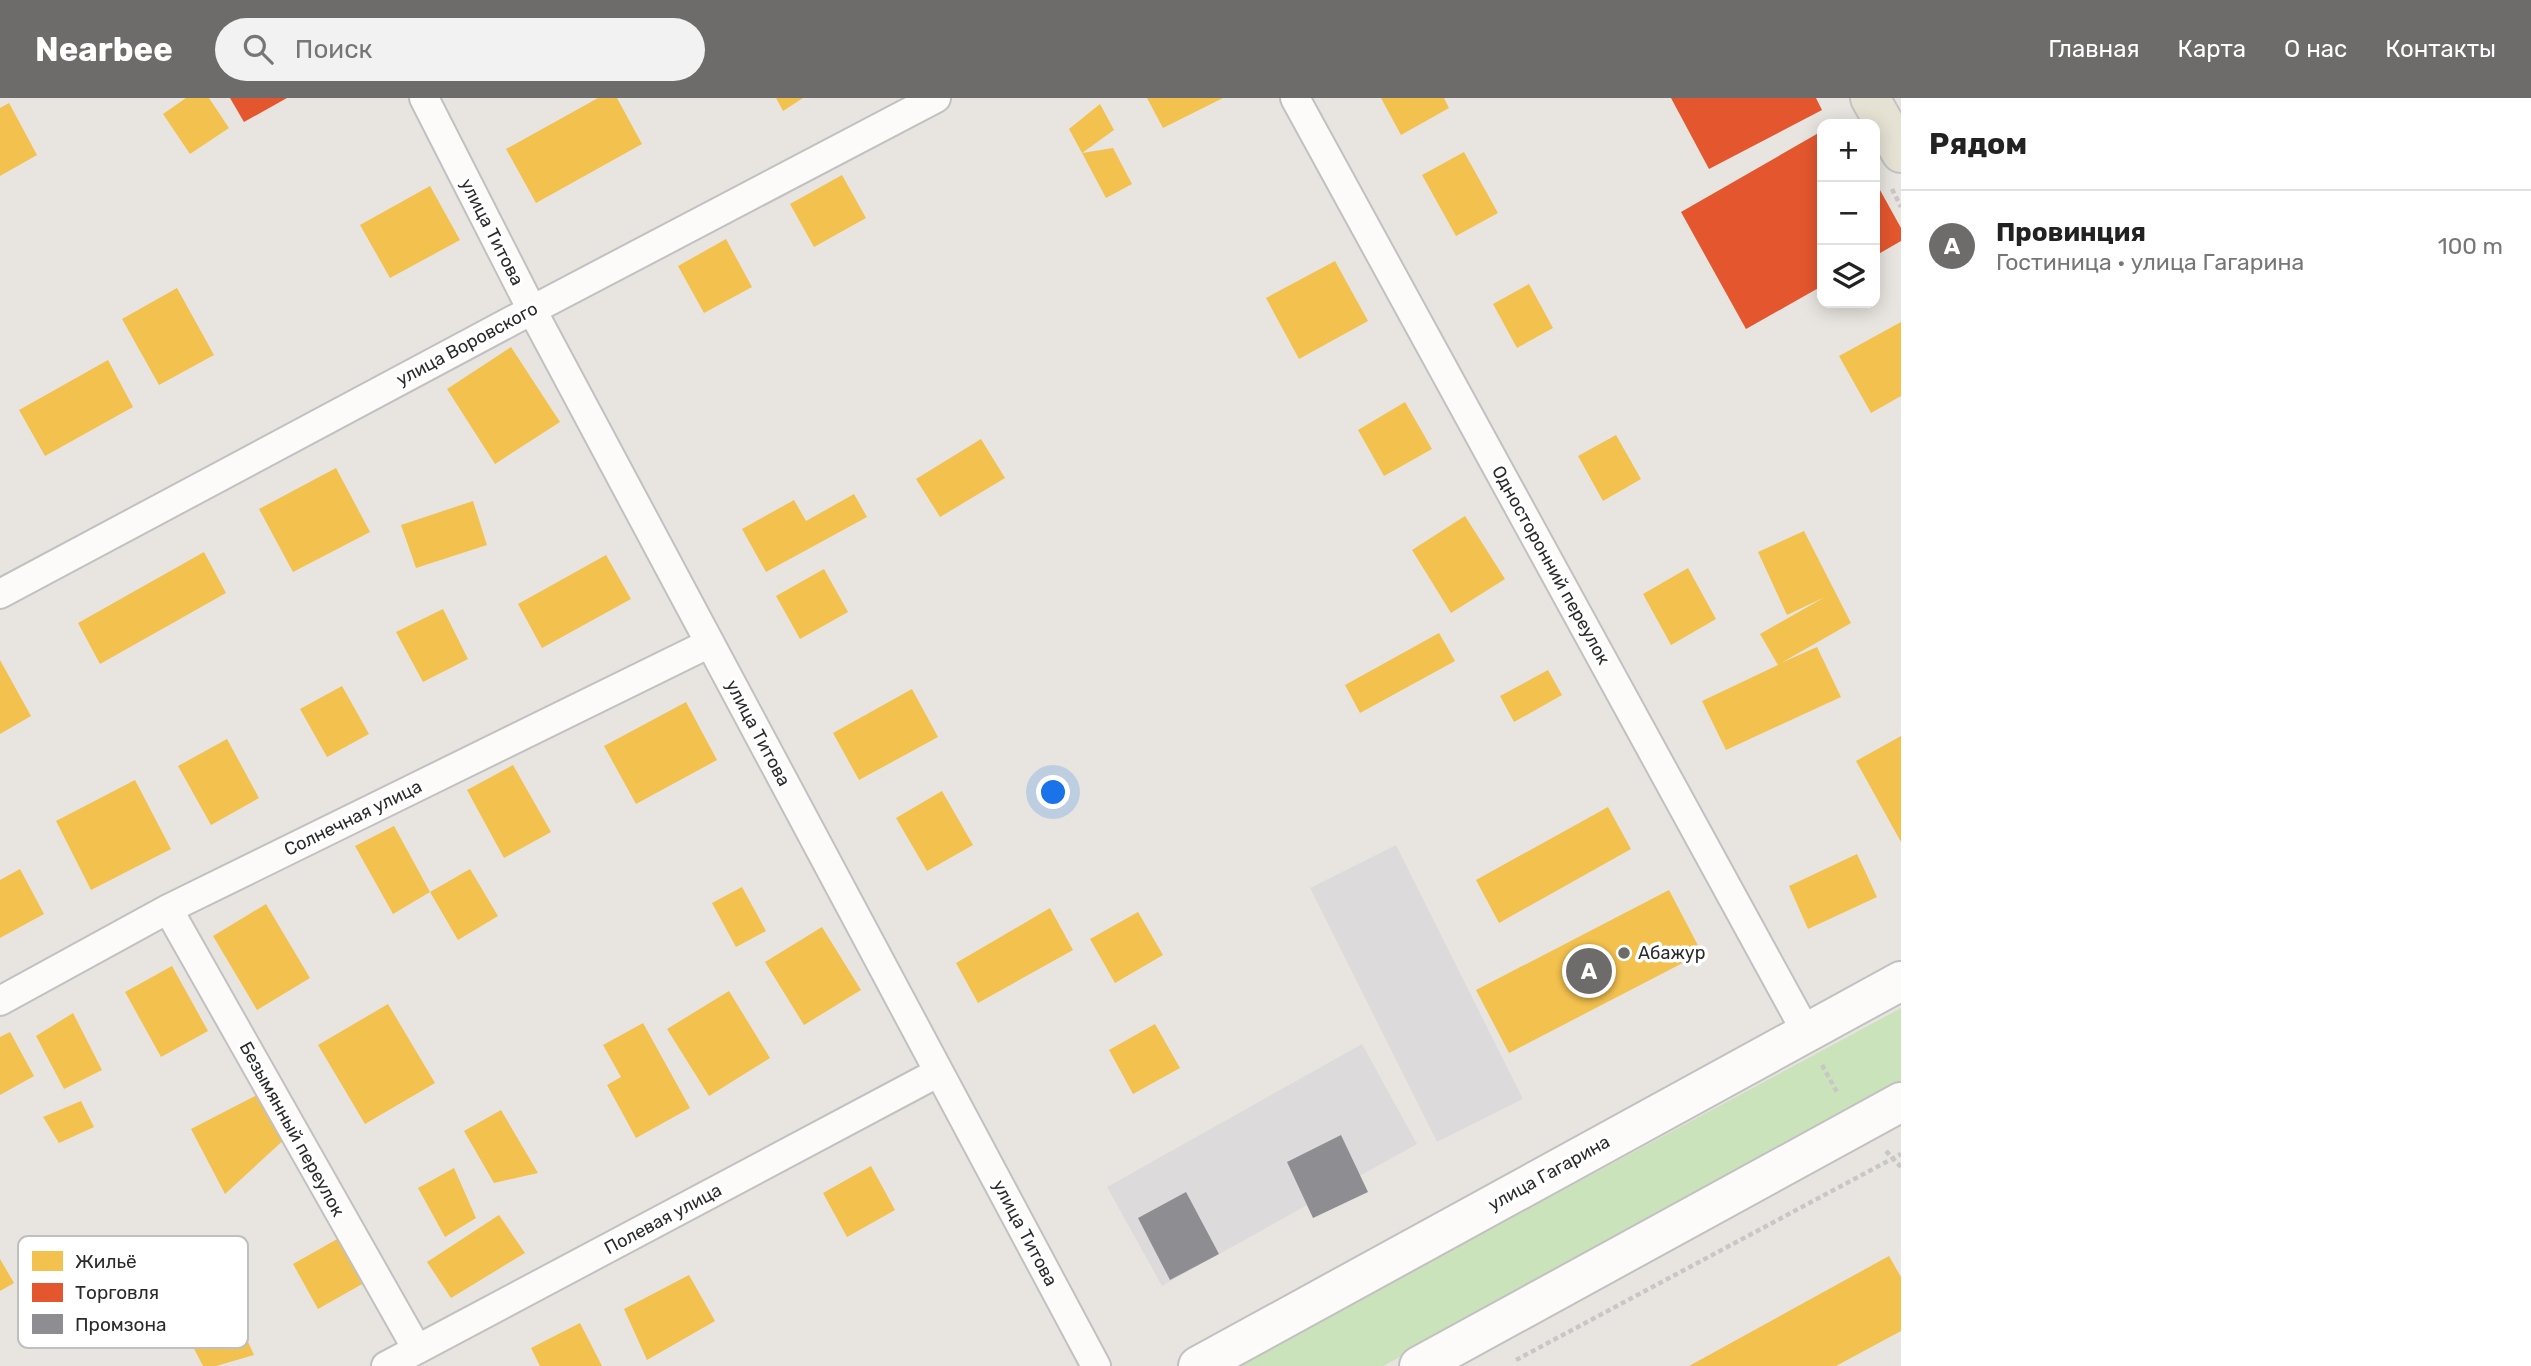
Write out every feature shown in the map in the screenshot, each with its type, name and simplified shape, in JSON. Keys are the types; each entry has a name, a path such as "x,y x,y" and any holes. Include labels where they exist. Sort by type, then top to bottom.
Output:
{"main road":[{"path":"1870,98 1901,153"}],"street":[{"name":"улица Титова","path":"424,98 532,310 1096,1366"},
{"name":"улица Воровского","path":"0,594 936,98"},
{"name":"Односторонний переулок","path":"1296,98 1791,1005 1804,1034"},
{"name":"Солнечная улица","path":"0,1001 168,909 710,643"},
{"name":"Безымянный переулок","path":"168,909 417,1349"},
{"name":"улица Гагарина","path":"1198,1366 1901,981"},
{"name":"Полевая улица","path":"386,1366 939,1072"},
{"path":"1419,1366 1901,1102"}],"path":[{"path":"1504,1366 1901,1154"}],"shaded area":[{"path":"1396,845 1523,1099 1437,1142 1310,888"},
{"path":"1362,1044 1417,1144 1162,1286 1107,1187"}],"green space":[{"path":"1901,1008 1901,1088 1383,1366 1236,1366"}],"building: Жильё":[{"path":"186,98 209,98 229,128 190,154 163,114"},
{"path":"598,98 617,98 642,144 536,203 506,149"},
{"path":"776,98 803,98 783,111"},
{"path":"1147,98 1223,98 1163,128"},
{"path":"1381,98 1444,98 1449,108 1401,135"},
{"path":"9,103 37,155 0,176 0,108"},
{"path":"1100,104 1114,130 1082,153 1069,129"},
{"path":"1113,148 1132,184 1106,198 1082,153"},
{"path":"1464,152 1498,213 1456,236 1422,175"},
{"path":"842,175 866,218 814,247 790,204"},
{"path":"430,186 460,240 390,278 360,225"},
{"path":"726,239 752,287 704,313 678,266"},
{"path":"1335,261 1368,321 1299,359 1266,298"},
{"path":"1529,284 1553,328 1517,348 1493,304"},
{"path":"177,288 214,355 159,385 122,319"},
{"path":"1901,322 1901,396 1871,413 1839,356"},
{"path":"511,347 560,422 495,464 447,389"},
{"path":"108,360 133,407 45,456 19,410"},
{"path":"1405,402 1432,449 1384,476 1358,430"},
{"path":"1616,435 1641,479 1603,501 1578,456"},
{"path":"981,439 1005,478 940,517 916,479"},
{"path":"336,468 370,532 293,572 259,509"},
{"path":"854,494 867,517 766,572 742,529 794,500 806,521"},
{"path":"473,501 487,545 416,568 401,525"},
{"path":"1465,516 1505,579 1451,613 1412,550"},
{"path":"1804,531 1851,623 1781,663 1817,647 1841,697 1726,750 1702,701 1778,665 1760,634 1825,597 1787,615 1758,552"},
{"path":"204,552 226,593 100,664 78,623"},
{"path":"606,555 631,599 542,648 518,604"},
{"path":"1688,568 1716,619 1671,645 1643,594"},
{"path":"824,569 848,612 800,639 776,596"},
{"path":"443,609 468,659 423,682 396,632"},
{"path":"1439,633 1455,661 1360,713 1345,685"},
{"path":"0,660 31,716 0,734"},
{"path":"1548,670 1562,695 1514,722 1500,696"},
{"path":"342,686 369,734 327,757 300,709"},
{"path":"912,689 938,737 859,780 833,733"},
{"path":"686,702 717,760 636,804 604,746"},
{"path":"1901,736 1901,842 1856,761"},
{"path":"227,739 259,798 211,825 178,766"},
{"path":"513,765 551,832 504,858 467,790"},
{"path":"135,780 171,849 91,890 56,821"},
{"path":"942,791 973,845 927,871 896,818"},
{"path":"1608,807 1631,849 1499,923 1476,880"},
{"path":"394,826 430,892 393,914 355,846"},
{"path":"1857,854 1877,897 1808,929 1789,886"},
{"path":"20,869 44,914 0,938 0,880"},
{"path":"470,869 498,916 458,940 430,892"},
{"path":"742,887 766,931 736,947 712,903"},
{"path":"1669,890 1702,953 1509,1053 1476,990"},
{"path":"266,904 310,978 257,1010 213,936"},
{"path":"1050,908 1073,950 978,1003 956,963"},
{"path":"1138,912 1163,955 1115,983 1090,939"},
{"path":"822,927 861,990 804,1025 765,962"},
{"path":"172,966 208,1031 161,1057 125,992"},
{"path":"729,991 770,1058 709,1096 667,1029"},
{"path":"388,1004 435,1083 365,1124 318,1045"},
{"path":"73,1013 102,1070 64,1089 36,1036"},
{"path":"643,1023 690,1108 636,1138 607,1085 621,1077 603,1045"},
{"path":"1155,1024 1180,1068 1133,1094 1109,1050"},
{"path":"10,1032 34,1076 0,1095 0,1037"},
{"path":"265,1091 288,1136 225,1194 191,1129"},
{"path":"81,1101 94,1127 59,1143 43,1117"},
{"path":"501,1110 538,1173 494,1183 464,1131"},
{"path":"871,1166 895,1210 847,1237 823,1193"},
{"path":"454,1168 476,1218 445,1237 418,1188"},
{"path":"499,1215 525,1253 451,1298 427,1262"},
{"path":"339,1238 364,1283 318,1309 293,1264"},
{"path":"1889,1256 1901,1277 1901,1331 1836,1366 1689,1366"},
{"path":"0,1259 14,1283 0,1291"},
{"path":"689,1275 715,1321 647,1360 624,1309"},
{"path":"580,1323 602,1366 540,1366 531,1348"},
{"path":"248,1342 254,1355 216,1366 203,1366 194,1348 248,1348"}],"building: Торговля":[{"path":"230,98 287,98 244,122"},
{"path":"1671,98 1816,98 1822,110 1709,169"},
{"path":"1817,134 1817,289 1746,329 1681,212"},
{"path":"1880,190 1901,228 1901,241 1880,253"}],"building: Промзона":[{"path":"1341,1135 1368,1192 1313,1218 1287,1162"},
{"path":"1186,1192 1219,1254 1170,1280 1138,1218"}],"place":[{"name":"Абажур","path":"1624,953"},
{"name":"Провинция","path":"1589,971"}]}
